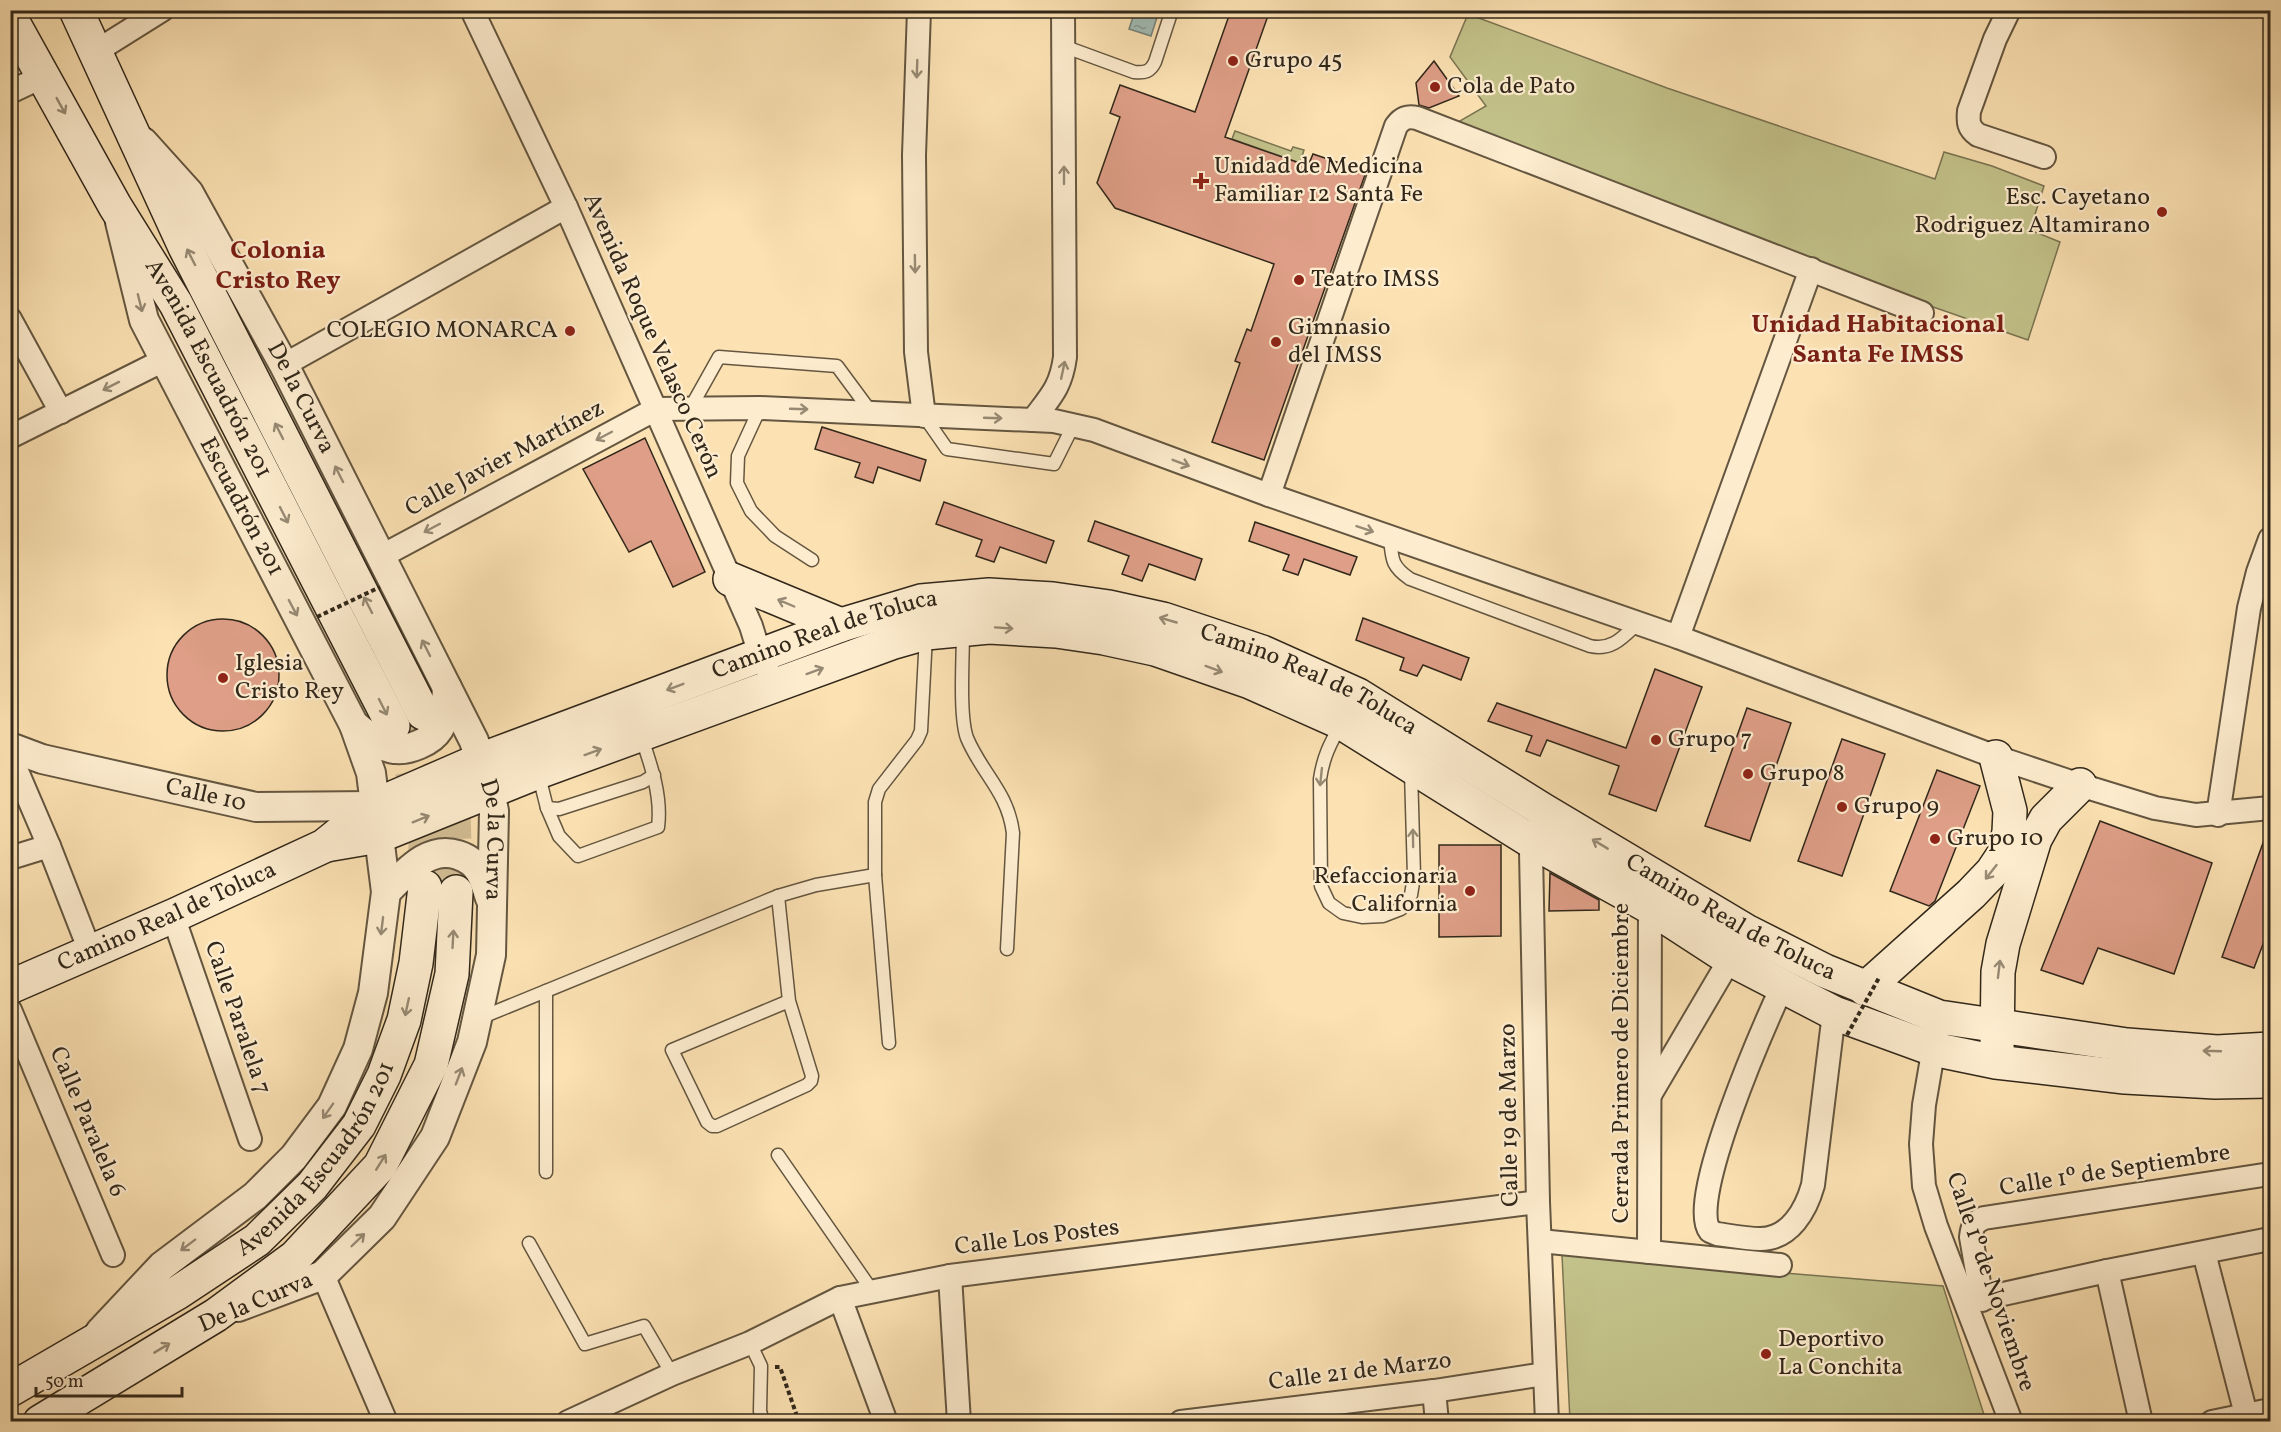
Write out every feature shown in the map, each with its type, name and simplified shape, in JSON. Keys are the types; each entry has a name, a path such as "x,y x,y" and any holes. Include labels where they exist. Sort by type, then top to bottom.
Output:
{"main road":[{"name":"Avenida Escuadrón 201","path":"76,10 185,247 423,713"},
{"name":"Avenida Escuadrón 201","path":"10,17 116,206 176,304 393,726"},
{"path":"730,579 841,625"},
{"name":"Camino Real de Toluca","path":"10,987 173,916 377,821 480,760 841,625 962,614 989,627 1056,631 1107,622 1155,650 1231,675 1350,709 1419,752 1531,841 1650,907 1730,959 1818,1009 1933,1048 1996,1062 2125,1077 2215,1082 2271,1081"},
{"name":"Camino Real de Toluca","path":"377,821 490,792 538,772 776,686 891,643 923,617"},
{"name":"Camino Real de Toluca","path":"1419,752 1543,810 1746,931 1825,971 1872,983 1939,1017 2127,1045 2217,1052 2271,1049"},
{"path":"1872,983 1971,894 1992,872 2004,854 2009,832 2010,811 1996,757"},
{"path":"1996,1062 1998,972 2003,944 2035,839 2046,819 2080,785"},
{"name":"Avenida Escuadrón 201","path":"86,1347 177,1293 257,1240 312,1186 359,1125 384,1075 404,1020 416,963 440,890 452,974 430,1065 380,1166 294,1257 216,1315"},
{"path":"1818,1009 1825,971"},
{"name":"De la Curva","path":"40,1422 216,1315"},
{"path":"10,1390 86,1347"}],"street":[{"path":"95,52 162,10"},
{"name":"Avenida Roque Velasco Cerón","path":"471,10 566,207 751,626 760,655 776,686"},
{"path":"919,10 914,154 916,352 924,416"},
{"path":"1033,420 1063,376 1065,357 1063,10"},
{"path":"2009,10 1995,39 1969,111 1968,121 1971,129 1978,135 2044,157"},
{"path":"10,92 44,76"},
{"path":"1269,495 1396,126 1401,119 1417,118 1922,313"},
{"name":"De la Curva","path":"132,130 189,193 284,365 474,741 494,811 491,955 472,1042 435,1137 382,1217 322,1275 216,1315"},
{"name":"Escuadrón 201","path":"116,206 144,320 354,725 371,773 377,821"},
{"path":"284,365 566,207"},
{"path":"1678,637 1811,269"},
{"path":"10,319 60,412"},
{"path":"10,437 164,360"},
{"path":"656,409 760,408 1033,420 1074,424 1269,495 1678,637 1996,757 2080,785 2177,813 2218,815 2271,808"},
{"name":"Calle Javier Martínez","path":"380,556 656,409"},
{"path":"2218,815 2249,608 2258,572 2271,539"},
{"path":"354,725 370,737 393,749 417,747 439,730 446,708 447,688"},
{"name":"Calle 10","path":"11,760 42,759 256,807 377,821"},
{"path":"11,760 49,846 90,951"},
{"name":"Calle 19 de Marzo","path":"1543,810 1531,841 1538,1202 1547,1422"},
{"path":"86,1347 162,1266 255,1196 294,1157 332,1106 358,1049 373,993 386,892 377,821"},
{"path":"10,858 49,846"},
{"path":"386,892 418,862 429,855 454,853 466,857 481,873 493,906"},
{"name":"Cerrada Primero de Diciembre","path":"1648,873 1650,907 1650,1252"},
{"name":"Calle Paralela 7","path":"173,916 250,1139"},
{"path":"1650,1096 1730,959"},
{"path":"1818,1009 1813,1185 1808,1204 1797,1220 1780,1234 1762,1239 1717,1234 1710,1231 1704,1219 1719,1145 1749,1062 1818,1009"},
{"name":"Calle Paralela 6","path":"10,1010 113,1255"},
{"name":"Calle 1º de Noviembre","path":"1939,1017 1924,1105 1922,1134 1924,1186 1973,1301 2011,1422"},
{"name":"Calle 1º de Septiembre","path":"1973,1301 1972,1228 1977,1221 1984,1218 2271,1174"},
{"name":"Calle Los Postes","path":"568,1422 672,1374 750,1343 840,1298 950,1276 1538,1202"},
{"path":"1973,1301 2107,1271 2271,1239"},
{"path":"1540,1241 1780,1265"},
{"path":"2204,1253 2247,1418"},
{"path":"2107,1271 2141,1422"},
{"path":"322,1275 386,1422"},
{"path":"950,1276 959,1422"},
{"path":"840,1298 886,1422"},
{"name":"Calle 21 de Marzo","path":"1181,1422 1331,1412 1434,1390 1545,1374"},
{"path":"1434,1390 1437,1422"},
{"path":"2212,1422 2247,1418 2271,1410"}],"lane":[{"path":"1063,46 1134,72 1144,73 1152,70 1172,10"},
{"path":"691,407 719,357 837,366 871,412"},
{"path":"760,408 738,456 737,483 751,511 775,536 812,560"},
{"path":"924,416 947,448 1054,464 1074,424"},
{"path":"1390,537 1392,559 1397,570 1410,579 1590,646 1609,647 1617,643 1638,623"},
{"path":"962,614 963,725 974,750 1006,802 1011,818 1013,833 1007,949"},
{"path":"889,1043 875,875 874,802 879,789 917,741 921,731 923,617"},
{"path":"1350,709 1329,746 1320,779 1321,886 1329,903 1343,913 1362,917 1383,916 1401,909 1411,895 1419,752"},
{"path":"538,772 547,808 559,836 578,856 658,827 660,812 654,775 640,735"},
{"path":"547,808 559,809 643,782 654,775"},
{"path":"477,1020 778,896 816,885 875,875"},
{"path":"778,896 789,1002 812,1076 811,1081 807,1085 717,1126 712,1126 707,1122 672,1050 789,1002"},
{"path":"546,991 546,1172"},
{"path":"778,1155 873,1292"},
{"path":"529,1243 585,1344 644,1326 672,1374"},
{"path":"750,1343 761,1366 760,1411 763,1422"}],"path":[{"path":"317,617 380,587"},
{"path":"1818,1009 1872,983"},
{"path":"761,1366 780,1367 799,1422"}],"shaded area":[{"path":"1468,14 1667,88 1935,179 1944,152 1992,166 2044,186 2030,230 2060,242 2028,340 1893,293 1458,122 1486,106 1450,57"},
{"path":"1235,131 1291,151 1293,147 1304,150 1300,163 1232,139"},
{"name":"Deportivo La Conchita","path":"1562,1255 1943,1286 1986,1421 1570,1421"}],"water":[{"path":"1135,11 1159,11 1151,36 1129,29"}],"building":[{"path":"1231,10 1270,10 1225,137 1308,166 1313,154 1366,172 1264,460 1212,442 1240,363 1235,361 1247,329 1251,331 1274,264 1115,208 1097,183 1120,117 1110,113 1120,85 1195,112"},
{"name":"Cola de Pato","path":"1434,61 1459,96 1429,108 1419,105 1416,83"},
{"path":"822,427 926,460 920,481 878,467 873,483 855,477 860,463 815,449"},
{"path":"645,438 705,572 673,587 651,541 629,552 583,469"},
{"path":"944,502 1054,541 1046,563 1000,547 994,562 976,556 982,540 936,524"},
{"path":"1095,521 1202,559 1195,580 1149,564 1142,581 1122,574 1129,556 1088,541"},
{"path":"1255,522 1357,557 1350,575 1304,559 1298,575 1283,570 1289,555 1249,541"},
{"path":"1363,618 1469,658 1461,680 1423,665 1417,676 1400,670 1404,658 1356,640"},
{"name":"Iglesia Cristo Rey","path":"223,619 244,623 262,636 275,654 279,675 275,696 262,714 244,727 223,731 202,727 184,714 171,696 167,675 171,654 184,636 202,623"},
{"name":"Grupo 7","path":"1655,669 1702,687 1656,811 1609,794 1619,766 1547,740 1540,756 1526,751 1532,736 1488,721 1497,703 1626,748"},
{"name":"Grupo 8","path":"1747,708 1791,723 1750,841 1705,826"},
{"name":"Grupo 9","path":"1842,739 1885,754 1842,876 1798,861"},
{"name":"Grupo 10","path":"1937,770 1980,786 1935,901 1929,906 1890,891"},
{"path":"2100,821 2212,863 2174,974 2098,948 2083,984 2041,970"},
{"path":"2268,829 2271,829 2271,923 2254,968 2222,957"},
{"name":"Refaccionaria California","path":"1439,845 1501,845 1501,936 1439,937"},
{"path":"1550,873 1599,900 1599,910 1549,911"}],"tunnel":[{"path":"423,713 454,807 456,892"},
{"path":"393,726 411,769 425,836 425,887"}],"place":[{"name":"Grupo 45","path":"1233,61"},
{"name":"Cola de Pato","path":"1435,87"},
{"name":"Unidad de Medicina Familiar 12 Santa Fe","path":"1201,181"},
{"name":"Esc. Cayetano Rodriguez Altamirano","path":"2162,212"},
{"name":"Teatro IMSS","path":"1299,280"},
{"name":"COLEGIO MONARCA","path":"570,331"},
{"name":"Gimnasio del IMSS","path":"1276,342"},
{"name":"Iglesia Cristo Rey","path":"223,678"},
{"name":"Grupo 7","path":"1656,740"},
{"name":"Grupo 8","path":"1748,774"},
{"name":"Grupo 9","path":"1842,807"},
{"name":"Grupo 10","path":"1935,839"},
{"name":"Refaccionaria California","path":"1470,891"},
{"name":"Deportivo La Conchita","path":"1766,1354"}],"district":[{"name":"Colonia Cristo Rey","path":"278,266"},
{"name":"Unidad Habitacional Santa Fe IMSS","path":"1878,340"}]}
